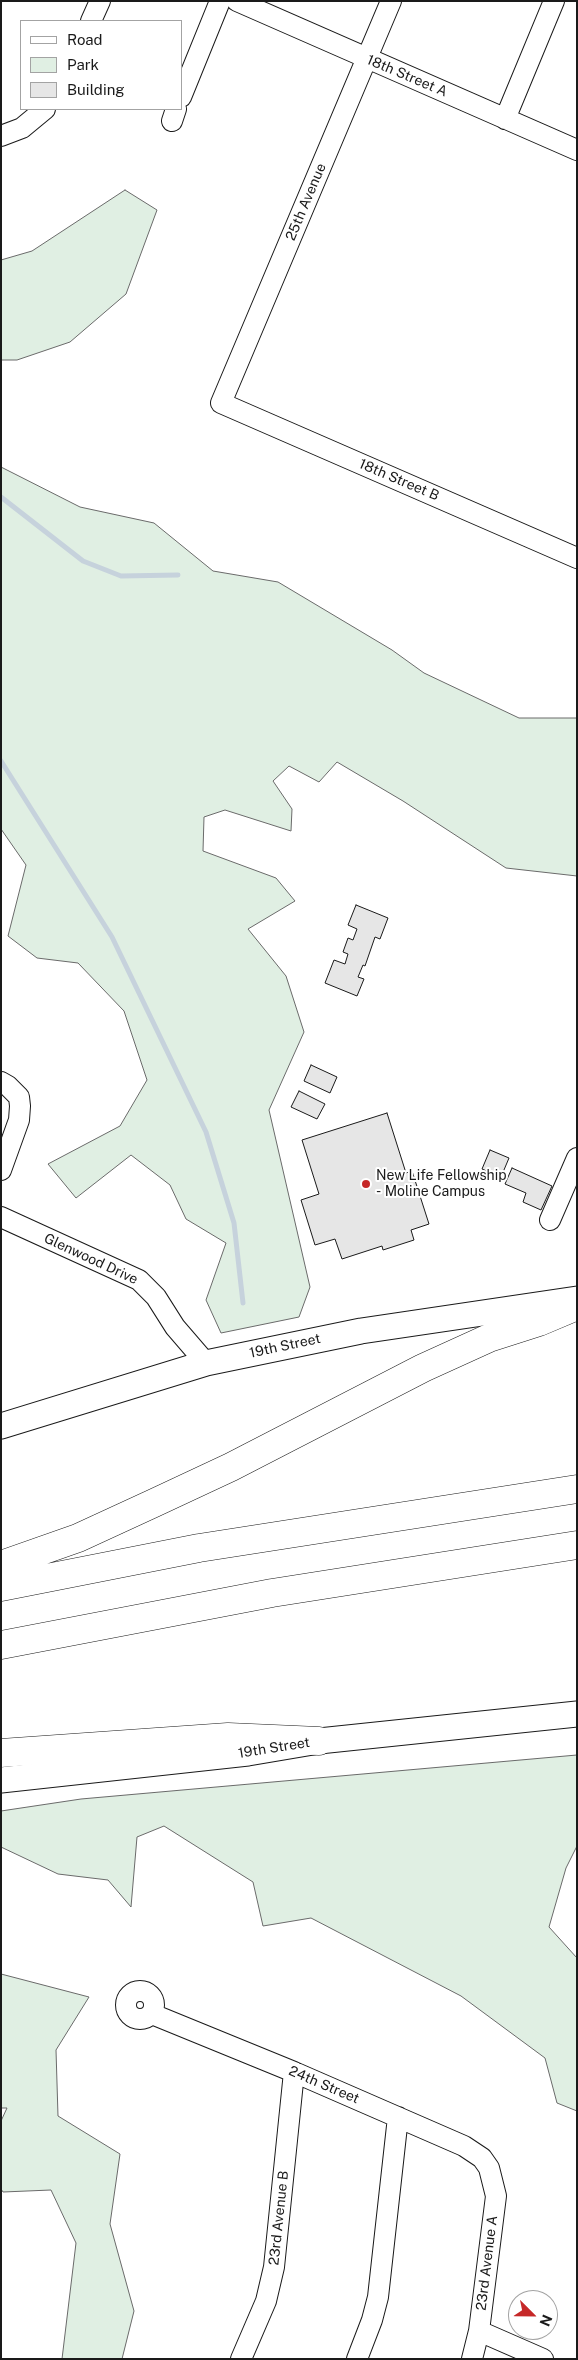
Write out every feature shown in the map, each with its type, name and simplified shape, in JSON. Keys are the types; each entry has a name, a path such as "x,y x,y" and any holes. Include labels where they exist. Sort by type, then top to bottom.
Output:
{"highway":[{"path":"1,1565 78,1538 231,1467 423,1368 489,1338 577,1306"},
{"path":"1,1587 199,1548 577,1489"},
{"path":"1,1645 272,1592 577,1545"},
{"path":"1,1753 228,1738 319,1741"}],"main road":[{"name":"19th Street","path":"1,1426 206,1363 361,1332 577,1300"},
{"name":"19th Street","path":"1,1780 248,1753 319,1741 577,1714"}],"street":[{"path":"91,20 100,1"},
{"path":"182,95 220,1"},
{"name":"18th Street A","path":"237,1 577,150"},
{"name":"25th Avenue","path":"220,403 391,1"},
{"path":"505,119 554,1"},
{"path":"1,136 22,128 44,110"},
{"name":"18th Street B","path":"220,403 577,558"},
{"path":"1,1082 19,1097 20,1106 19,1120 1,1170"},
{"path":"550,1220 577,1158"},
{"name":"Glenwood Drive","path":"1,1217 140,1280 156,1297 175,1327 206,1363"},
{"name":"24th Street","path":"152,2014 294,2072 464,2146 482,2158 489,2168"},
{"name":"23rd Avenue B","path":"241,2359 266,2301 274,2266 294,2072"},
{"path":"357,2359 372,2320 378,2297 398,2117"},
{"name":"23rd Avenue A","path":"472,2359 479,2331 496,2196 489,2168"},
{"path":"479,2331 543,2359"}],"green space":[{"path":"125,190 157,210 126,294 70,342 17,360 1,360 1,260 32,251"},
{"path":"1,467 80,507 154,523 213,571 278,582 392,650 424,673 519,718 577,718 577,876 506,868 403,801 337,762 319,782 289,766 273,781 292,809 291,831 225,810 204,817 203,851 276,878 295,901 248,929 286,976 304,1032 269,1110 310,1287 299,1317 221,1333 206,1300 226,1243 186,1219 170,1185 131,1155 76,1198 48,1164 120,1126 147,1080 124,1011 78,963 37,958 8,936 26,865 1,829"},
{"path":"577,1755 577,1846 566,1868 549,1927 577,1958 577,2111 557,2103 545,2058 461,1996 311,1918 263,1926 253,1882 164,1826 137,1837 131,1907 108,1880 58,1874 1,1847 1,1811 81,1799"},
{"path":"1,1974 89,1997 56,2050 58,2116 120,2154 110,2224 134,2311 122,2359 62,2359 76,2243 51,2190 3,2192 1,2189 1,2121 7,2108 1,2108"}],"building":[{"path":"356,905 388,918 380,939 375,937 365,966 363,965 358,977 364,979 357,996 325,983 334,960 345,964 348,954 343,952 348,938 353,940 357,929 348,925"},
{"path":"311,1065 337,1077 330,1093 304,1081"},
{"path":"299,1091 325,1104 317,1119 291,1107"},
{"name":"New Life Fellowship - Moline Campus","path":"387,1113 406,1173 412,1171 429,1224 411,1230 414,1240 383,1250 382,1246 342,1259 335,1239 315,1245 301,1200 319,1194 302,1140"},
{"path":"490,1150 509,1158 501,1177 482,1169"},
{"path":"512,1168 552,1186 541,1210 523,1202 526,1193 505,1184"}],"waterway":[{"path":"1,497 83,561 121,576 178,575"},
{"path":"1,761 112,937 206,1132 234,1223 243,1303"}],"place":[{"name":"New Life Fellowship - Moline Campus","path":"366,1184"}]}
